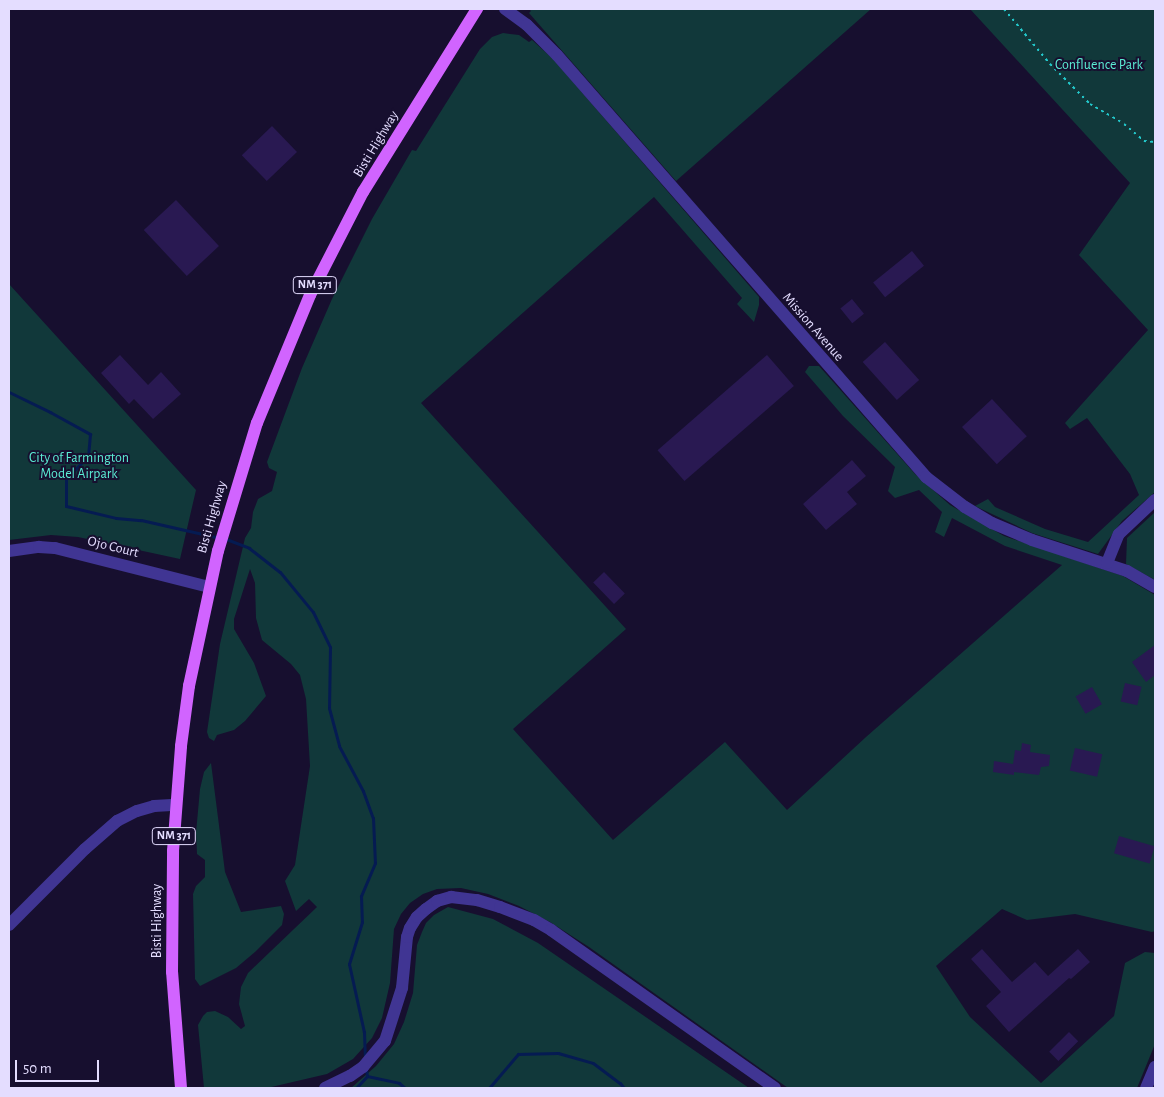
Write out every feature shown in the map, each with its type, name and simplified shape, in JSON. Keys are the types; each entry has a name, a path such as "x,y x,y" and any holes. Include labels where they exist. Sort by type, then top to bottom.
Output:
{"main road":[{"name":"Bisti Highway","path":"182,1088 174,1005 171,934 176,805 189,686 209,587 230,508 257,423 310,295 363,192 477,9"}],"street":[{"name":"Mission Avenue","path":"505,9 527,25 557,55 900,450 926,477 965,507 992,523 1032,540 1107,563 1155,587"},
{"path":"1107,563 1120,534 1155,500"},
{"name":"Ojo Court","path":"9,551 30,548 55,548 209,587"},
{"path":"9,925 84,849 117,821 137,811 154,806 176,805"},
{"path":"325,1088 350,1076 363,1067 384,1041 402,988 407,937 410,928 417,916 426,908 437,901 450,898 485,902 534,920 551,930 775,1088"},
{"path":"1151,1083 1155,1067"}],"path":[{"path":"1004,9 1050,64 1090,104 1124,124 1144,141 1155,142"}],"green space":[{"path":"529,9 871,9 676,181 529,13 531,11"},
{"name":"Confluence Park","path":"970,9 1155,9 1155,492 1122,521 1098,554 1032,533 975,506 988,499 995,507 1045,529 1088,542 1139,495 1130,474 1087,418 1070,429 1065,423 1148,330 1079,255 1130,183"},
{"path":"503,33 519,35 529,42 532,40 553,59 759,297 759,305 754,322 737,304 742,298 654,197 421,403 626,629 513,729 613,840 725,742 787,810 866,737 1062,565 1005,546 952,518 944,537 935,532 942,512 919,490 895,498 888,491 895,467 843,416 805,372 809,366 819,366 915,474 950,505 1004,536 1123,576 1155,595 1155,931 1152,932 1075,914 1027,920 1002,909 936,966 970,1017 1041,1083 1114,1016 1125,963 1145,952 1155,953 1155,1044 1137,1088 788,1088 589,947 550,922 519,906 488,894 461,888 437,889 423,894 410,903 401,914 394,929 390,983 382,1018 372,1038 353,1059 327,1074 267,1088 204,1088 198,1025 203,1016 207,1012 215,1011 228,1017 241,1029 245,1026 239,1004 241,987 248,973 317,907 309,899 296,911 285,881 295,865 310,766 306,699 300,675 291,664 262,640 256,618 255,583 250,569 234,619 234,629 254,663 266,696 245,721 234,730 217,735 214,741 209,738 207,732 220,644 245,538 251,528 253,512 258,499 272,491 277,472 269,468 267,462 302,368 332,299 372,219 412,150 416,151 480,49 492,37"},
{"name":"City of Farmington Model Airpark","path":"9,284 196,490 180,559 78,537 51,535 9,540"},
{"path":"1155,512 1155,580 1126,564 1127,538"},
{"path":"211,763 225,872 241,912 281,906 284,914 282,925 255,952 236,968 200,986 195,979 193,894 196,886 205,877 205,860 197,854 196,833 200,789 204,772"},
{"path":"448,907 493,919 538,943 749,1088 351,1088 376,1066 394,1044 404,1022 413,993 417,945 422,932 426,923 434,915"}],"building":[{"path":"272,126 297,152 267,181 242,155"},
{"path":"176,200 219,246 187,276 144,230"},
{"path":"912,251 924,266 885,297 873,282"},
{"path":"852,299 864,314 852,323 840,308"},
{"path":"885,342 919,380 897,400 863,362"},
{"path":"120,355 148,385 161,372 181,394 153,419 134,399 129,404 101,373"},
{"path":"767,355 794,386 684,481 658,450"},
{"path":"992,399 1027,436 997,464 962,427"},
{"path":"852,460 866,476 847,492 857,504 826,530 803,504"},
{"path":"604,572 625,594 614,604 593,582"},
{"path":"1155,645 1155,675 1146,682 1132,662"},
{"path":"1125,683 1142,687 1137,705 1121,702"},
{"path":"1092,687 1102,704 1086,714 1076,696"},
{"path":"1022,743 1031,745 1030,752 1050,755 1049,766 1041,767 1039,775 1014,772 1014,775 993,772 994,761 1013,764 1015,750 1021,751"},
{"path":"1075,748 1102,754 1097,777 1070,770"},
{"path":"1119,836 1155,846 1150,864 1114,853"},
{"path":"982,949 1012,982 1035,962 1048,976 1078,949 1090,962 1071,979 1069,978 1009,1032 986,1006 1001,992 971,959"},
{"path":"1069,1032 1078,1041 1058,1061 1049,1052"}],"waterway":[{"path":"9,392 90,434 88,456 66,479 66,506 116,518 141,520 220,538"},
{"path":"226,539 249,548 280,572 313,612 330,647 329,708 339,746 363,791 373,818 375,863 361,896 362,922 349,964 364,1032 365,1058"},
{"path":"489,1088 518,1054 558,1053 593,1063 624,1088"},
{"path":"356,1088 367,1076 366,1069"},
{"path":"367,1076 399,1083 405,1088"}]}
